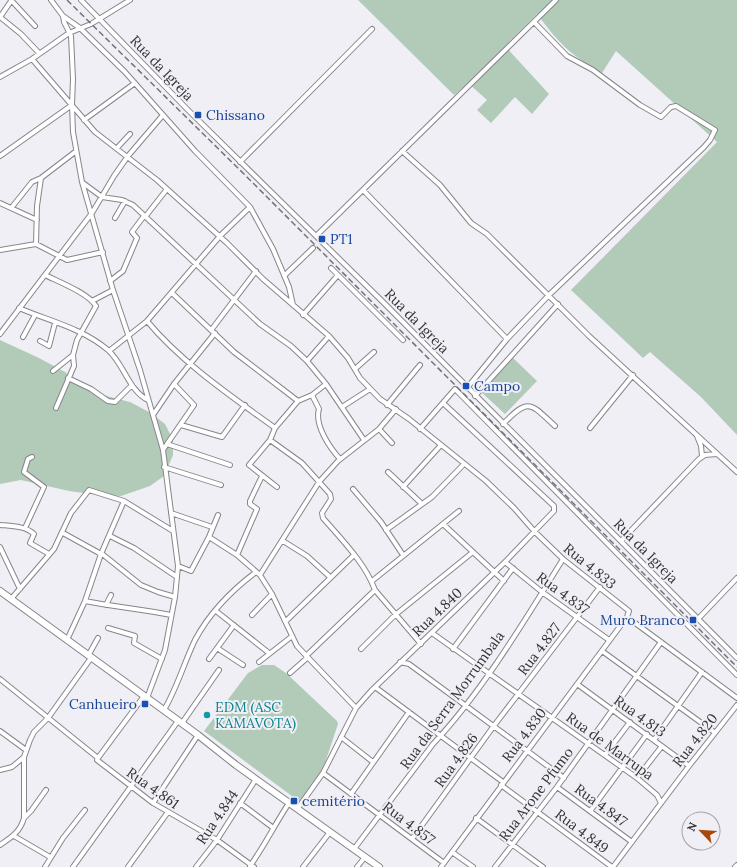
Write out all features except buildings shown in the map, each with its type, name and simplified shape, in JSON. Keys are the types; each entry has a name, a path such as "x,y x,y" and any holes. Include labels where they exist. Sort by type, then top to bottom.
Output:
{"street":[{"path":"35,26 11,0 0,17 21,34 39,54"},
{"path":"51,0 63,16 80,28 135,83 163,115 250,207 264,230 285,275 293,305"},
{"name":"Rua da Igreja","path":"81,0 240,162 316,236 737,658"},
{"path":"1,76 32,59 69,33 100,19 130,0"},
{"path":"316,236 556,0"},
{"path":"63,16 72,48 72,105 75,152 110,281 129,336 162,450 178,566 175,597 168,638 162,659 146,697 98,758"},
{"path":"467,388 507,339 549,295 704,147 710,140 715,130 676,106 671,107 662,116 651,111 593,70 568,56 534,22"},
{"path":"240,162 372,29"},
{"name":"Rua 4.833","path":"32,59 95,132 128,156 220,236 303,315 329,336 370,389 387,405 396,409 494,488 535,532 563,559 627,609 629,612 627,617"},
{"path":"84,120 135,83"},
{"path":"0,156 72,105"},
{"path":"0,334 46,275 92,212 128,156 163,115"},
{"path":"117,148 130,134"},
{"path":"402,151 440,185 472,223 487,234 589,336 737,472"},
{"path":"12,207 32,182 41,178 75,152"},
{"path":"36,244 41,178"},
{"path":"82,182 102,197 125,201 133,205 144,217 197,264 267,330 291,346 307,361 326,384 364,440"},
{"path":"110,281 123,271 137,238 132,232 167,190"},
{"path":"363,190 507,339"},
{"path":"115,218 125,201"},
{"path":"0,203 12,207 37,220"},
{"path":"110,351 147,321 220,236 250,207"},
{"path":"0,250 36,244 59,256 72,259 103,252"},
{"path":"285,275 312,248"},
{"path":"331,268 403,340"},
{"path":"212,329 256,271"},
{"path":"46,275 92,301 96,306 96,309 81,332 73,355 74,362 56,408"},
{"path":"303,315 338,275"},
{"path":"92,301 113,290"},
{"path":"172,293 258,371 298,401"},
{"path":"475,396 558,304"},
{"path":"19,308 81,332 110,351 132,385 143,397 148,400"},
{"path":"23,337 35,315"},
{"path":"147,321 172,348 191,364 275,428"},
{"path":"40,341 49,346 56,323"},
{"path":"153,415 174,384 215,333"},
{"path":"307,361 329,336"},
{"path":"355,369 374,352"},
{"path":"53,371 73,355"},
{"path":"387,405 420,365"},
{"path":"590,428 633,375"},
{"path":"68,378 91,389 111,402 115,402 132,385"},
{"path":"162,450 194,405 174,384"},
{"path":"277,487 249,465 270,440 275,428 298,401 312,395 326,384"},
{"path":"342,407 370,389"},
{"name":"Rua da Igreja","path":"443,403 455,389 737,675"},
{"path":"312,395 319,409 319,418 326,442 340,459"},
{"path":"420,428 443,403"},
{"name":"Rua 4.840","path":"298,808 324,773 356,708 400,662 421,644 494,573 526,538 535,532 554,511 554,506 443,403"},
{"path":"181,425 222,437 245,405"},
{"path":"503,424 518,409 528,405 535,407 555,426"},
{"path":"164,710 175,690 195,641 216,610 239,586 258,574 283,541 301,508 319,482 340,459 379,429 396,409"},
{"path":"379,429 392,443"},
{"path":"696,434 701,446 702,456"},
{"path":"270,440 292,454 331,497 322,515 372,580 375,590 421,644"},
{"path":"167,444 230,465"},
{"path":"403,487 442,445"},
{"path":"621,542 702,456 718,454"},
{"path":"25,528 44,487 24,472 28,459 32,457"},
{"path":"386,530 432,497 464,464"},
{"path":"164,467 221,485"},
{"path":"388,472 422,504"},
{"path":"237,555 257,509 250,504 250,501 262,476"},
{"path":"353,489 386,530 403,555"},
{"path":"11,599 54,549 63,533 71,513 89,490 124,501 172,531"},
{"path":"67,640 85,601 101,554 124,501"},
{"path":"372,580 458,511"},
{"path":"171,513 212,527"},
{"path":"178,566 191,571 210,537 212,527 218,515"},
{"path":"443,524 504,581"},
{"path":"0,525 25,528 34,534 30,543 49,554"},
{"path":"63,533 101,554 141,585 175,597"},
{"path":"110,536 134,548 177,577"},
{"path":"210,537 237,555 258,574 272,594 286,621 291,637 306,657 356,708"},
{"path":"283,541 307,556 330,577"},
{"path":"0,547 20,589"},
{"path":"361,649 396,615 473,552"},
{"path":"286,621 354,555"},
{"name":"Rua da Serra Morrumbala","path":"354,849 465,705 488,673 563,559"},
{"name":"Rua 4.837","path":"505,562 542,592 609,640"},
{"path":"453,649 513,568"},
{"path":"698,619 737,578"},
{"name":"Rua 4.827","path":"519,694 600,587"},
{"path":"290,673 375,590"},
{"path":"0,591 256,779 379,867"},
{"path":"252,615 272,594"},
{"path":"106,605 110,595"},
{"path":"85,601 171,615"},
{"path":"216,610 269,653"},
{"path":"627,617 737,698"},
{"name":"Rua 4.830","path":"441,867 551,717 578,684 627,617"},
{"path":"208,659 234,625"},
{"path":"108,628 135,636 134,643 162,659"},
{"name":"Rua de Marrupa","path":"432,633 637,778 657,795"},
{"path":"259,662 291,637"},
{"path":"0,845 14,836 22,826 24,818 24,757 34,732 48,718 90,657 98,638"},
{"name":"Rua Arone Pfumo","path":"495,867 564,778 612,708 661,642"},
{"path":"217,648 243,666"},
{"path":"602,650 714,732"},
{"path":"409,654 409,664"},
{"name":"Rua 4.847","path":"400,662 409,664 564,778"},
{"path":"73,867 220,670"},
{"path":"654,740 702,672"},
{"name":"Rua 4.861","path":"0,679 98,758 97,760 153,803 216,840 252,866"},
{"name":"Rua 4.813","path":"578,684 689,766"},
{"name":"Rua 4.849","path":"376,687 612,867"},
{"name":"Rua 4.826","path":"412,839 493,727 519,694"},
{"name":"Rua 4.820","path":"612,867 714,732 737,705"},
{"path":"351,794 409,712"},
{"path":"605,755 630,722"},
{"path":"0,731 26,750"},
{"path":"591,810 647,734"},
{"path":"153,803 198,735"},
{"path":"341,738 373,762"},
{"path":"637,778 662,746"},
{"path":"0,770 12,767 24,757"},
{"name":"Rua 4.857","path":"324,773 444,863"},
{"name":"Rua 4.844","path":"196,867 216,840 256,779"},
{"name":"Rua 4.847","path":"557,787 591,810 632,842"},
{"path":"24,818 46,790"},
{"path":"657,795 666,796"},
{"path":"657,795 661,803"},
{"path":"240,803 272,827"},
{"path":"252,866 270,836 272,827 290,803"},
{"path":"45,867 50,857 85,810"},
{"path":"128,867 168,812"},
{"path":"476,818 543,867"},
{"path":"303,867 330,832"},
{"path":"14,836 50,857"},
{"path":"452,852 473,867"},
{"path":"357,867 365,857"}],"green space":[{"path":"358,0 737,0 737,435 701,397 650,352 643,358 571,290 717,142 616,51 602,73 581,60 566,48 537,14 505,46 549,94 532,114 515,97 491,123 477,110 487,100 468,83 454,95"},
{"path":"0,340 65,372 91,392 130,402 149,412 165,424 173,440 173,455 164,476 150,486 121,496 98,495 69,491 21,480 0,484"},
{"path":"512,357 537,381 505,414 480,391"},
{"path":"262,665 274,665 286,673 337,721 338,724 323,769 300,802 204,731 248,673"}],"railway":[{"path":"67,0 246,176 737,667"}],"place":[{"name":"Chissano","path":"198,115"},
{"name":"PT1","path":"322,239"},
{"name":"Campo","path":"466,386"},
{"name":"Muro Branco","path":"693,620"},
{"name":"Canhueiro","path":"145,704"},
{"name":"EDM (ASC KAMAVOTA)","path":"207,715"},
{"name":"cemitério","path":"294,801"}]}
